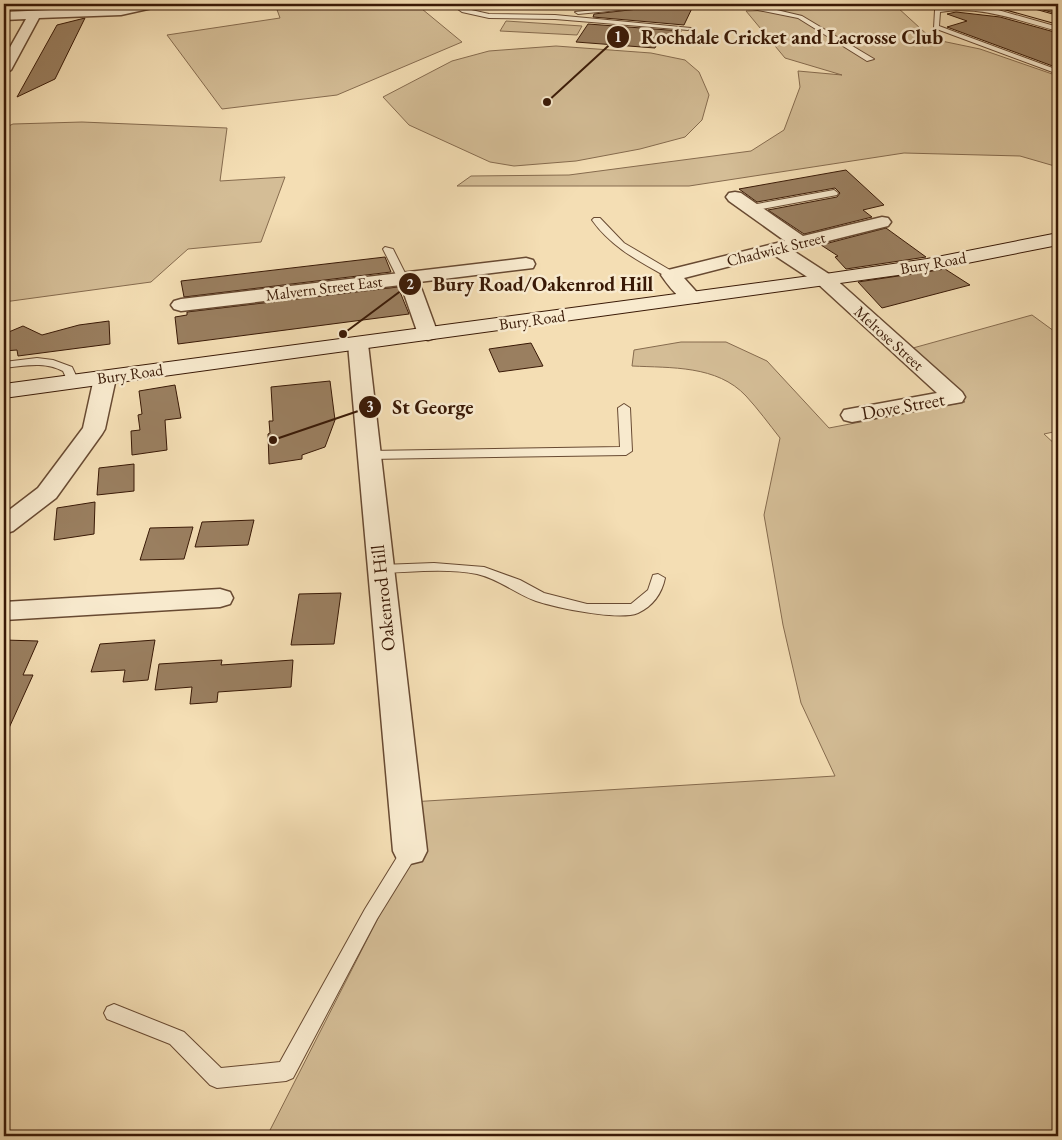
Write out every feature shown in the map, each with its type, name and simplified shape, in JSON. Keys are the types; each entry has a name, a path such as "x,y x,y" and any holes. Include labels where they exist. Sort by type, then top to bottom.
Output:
{"main road":[{"path":"1002,4 1053,19"},
{"name":"Bury Road","path":"4,391 824,280 927,265 1058,239"}],"street":[{"path":"4,16 121,11 153,4"},
{"path":"4,70 34,15"},
{"path":"735,197 800,243"},
{"name":"Chadwick Street","path":"671,275 882,222"},
{"name":"Melrose Street","path":"777,248 824,280 954,396"},
{"name":"Malvern Street East","path":"181,306 526,264"},
{"path":"671,275 692,298"},
{"path":"405,278 428,334"},
{"name":"Oakenrod Hill","path":"358,344 410,851"},
{"path":"4,526 47,493 94,429 105,378"},
{"name":"Dove Street","path":"852,415 954,396"},
{"path":"4,610 220,598"}],"lane":[{"path":"454,4 459,8 488,15 537,16 688,28"},
{"path":"537,16 677,4"},
{"path":"731,4 748,5 800,17 870,59"},
{"path":"1058,29 980,6 948,7 937,10 936,14 936,26 943,30 1058,72"},
{"path":"1034,22 1053,19"},
{"path":"751,208 834,193"},
{"path":"597,220 603,230 625,249 671,275"},
{"path":"388,249 405,278"},
{"path":"4,365 40,362 57,363 68,369 73,382"},
{"path":"369,455 626,451 624,408"},
{"path":"380,569 434,567 479,570 515,583 538,598 586,609 634,609 655,592 658,578"},
{"path":"114,1013 177,1038 217,1078 286,1071 371,914 410,851"}],"shaded area":[{"path":"275,4 416,4 462,42 337,95 222,109 167,35 280,18"},
{"path":"897,7 932,39 980,49 1058,76 1058,167 1020,156 904,153 689,186 457,186 471,176 569,175 751,151 784,130 800,87 798,71 842,75 785,58 746,11"},
{"path":"506,21 582,26 577,35 500,31"},
{"path":"556,46 651,53 685,60 699,72 709,95 702,120 685,137 640,149 576,161 514,166 490,162 409,125 383,97 452,61 489,51"},
{"path":"82,122 227,128 220,181 285,177 261,242 188,249 151,282 4,302 4,128 13,124"},
{"path":"1032,315 1058,334 1058,431 1044,434 1058,447 1058,1136 267,1136 401,873 394,803 835,776 801,703 783,625 764,515 780,438 746,396 734,386 707,373 693,370 632,366 634,350 681,342 726,342 767,361 829,428 965,402 913,348"}],"building":[{"path":"694,4 684,25 593,17 594,14"},
{"path":"1021,4 1058,4 1058,14"},
{"path":"956,12 1000,17 1058,33 1058,68 947,27 967,21 947,14"},
{"path":"85,18 55,79 17,97 57,25"},
{"path":"588,24 681,31 676,43 658,42 655,48 576,42"},
{"path":"846,170 884,205 863,210 872,217 804,234 768,210 837,197 840,193 835,188 757,202 739,189"},
{"path":"886,228 926,257 846,269 835,257 838,256 821,245"},
{"path":"385,257 391,272 184,297 181,281"},
{"path":"945,269 970,285 882,308 858,282"},
{"path":"398,287 409,314 178,344 175,317 187,315 187,312"},
{"path":"109,321 110,344 18,356 17,350 4,351 4,334 23,326 42,335 79,325"},
{"path":"531,343 543,366 499,372 489,349"},
{"path":"330,381 335,420 325,447 302,455 302,459 269,464 269,421 273,421 271,387"},
{"path":"175,385 181,418 165,420 167,450 132,455 131,431 140,430 138,415 142,414 139,391"},
{"path":"134,464 134,491 97,495 99,468"},
{"path":"95,502 94,534 54,540 57,508"},
{"path":"254,520 248,545 195,547 202,522"},
{"path":"193,527 184,559 140,560 150,528"},
{"path":"341,593 334,644 291,645 299,594"},
{"path":"4,640 38,641 23,675 33,675 4,739"},
{"path":"155,640 148,680 123,682 125,670 91,672 100,644"},
{"path":"222,660 221,665 293,660 291,687 218,692 217,702 190,704 192,687 155,690 159,664"}],"place":[{"name":"Rochdale Cricket and Lacrosse Club","path":"547,102"},
{"name":"Bury Road/Oakenrod Hill","path":"343,334"},
{"name":"St George","path":"273,440"}]}
